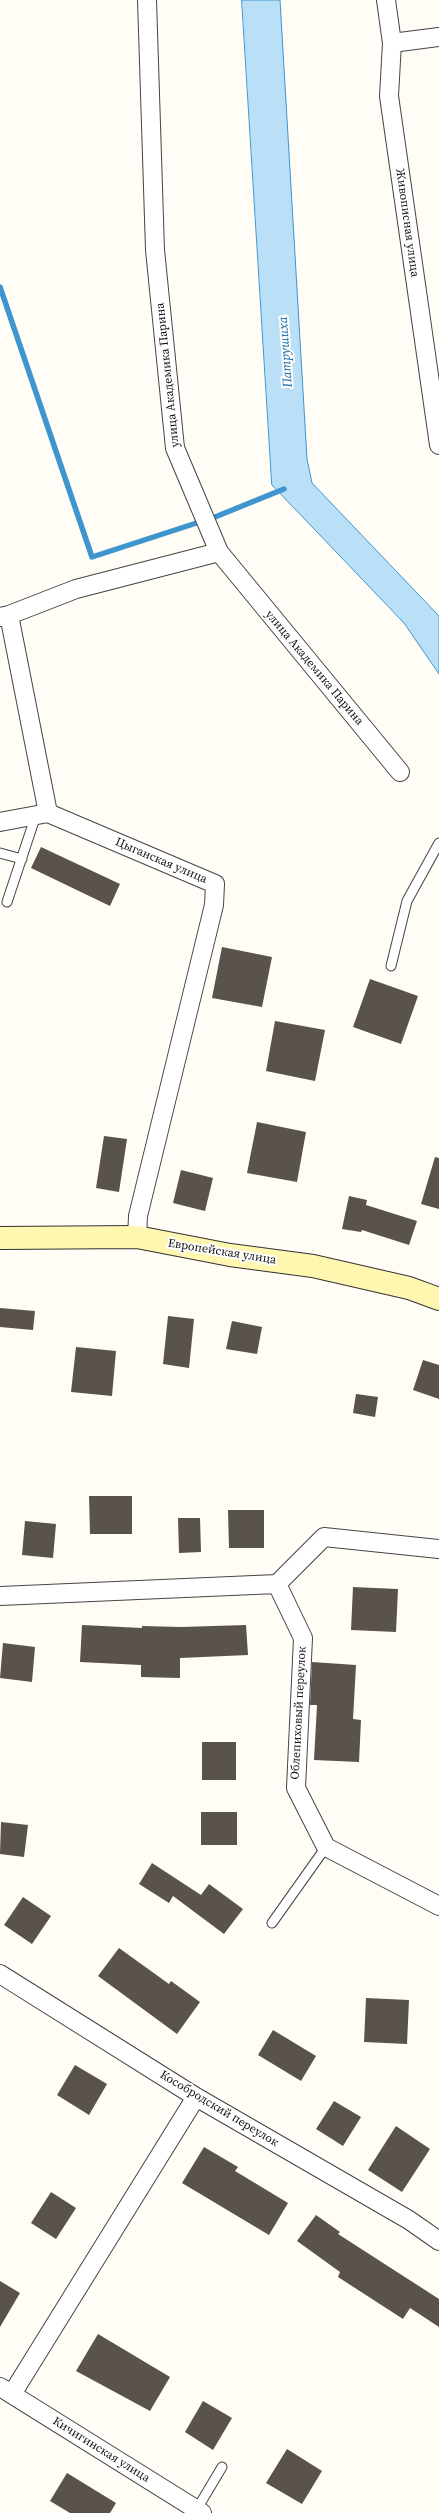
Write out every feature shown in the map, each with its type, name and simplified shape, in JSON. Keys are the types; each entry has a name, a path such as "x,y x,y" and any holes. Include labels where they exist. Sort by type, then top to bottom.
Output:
{"street":[{"name":"улица Академика Парина","path":"147,0 155,250 175,448 219,552 400,772"},
{"name":"Живописная улица","path":"386,0 392,43 389,96 439,445"},
{"path":"392,43 439,37"},
{"path":"0,822 42,814 4,616 76,590 219,552"},
{"name":"Цыганская улица","path":"42,814 215,884 214,905 138,1216 137,1237"},
{"name":"Европейская улица","path":"0,1238 137,1237 230,1255 313,1266 409,1288 439,1299"},
{"path":"0,1596 277,1584 324,1537 439,1549"},
{"name":"Облепиховый переулок","path":"277,1584 303,1638 296,1788 326,1847"},
{"path":"326,1847 439,1906"},
{"name":"Кособродский переулок","path":"0,1974 196,2097 408,2220 439,2241"},
{"path":"6,2391 196,2097"},
{"name":"Кичигинская улица","path":"6,2391 199,2511"}],"lane":[{"path":"7,902 22,859 42,814"},
{"path":"391,966 407,901 439,843"},
{"path":"0,853 22,859"},
{"path":"272,1923 326,1847"},
{"path":"199,2511 222,2467"}],"water":[{"name":"Патрушиха","path":"242,0 280,0 307,459 312,483 439,616 439,674 404,623 272,485"}],"building":[{"path":"41,847 120,884 110,906 31,868"},
{"path":"222,947 272,957 262,1007 212,998"},
{"path":"370,979 418,996 401,1044 353,1027"},
{"path":"275,1021 325,1030 315,1081 266,1071"},
{"path":"257,1122 306,1132 297,1182 247,1173"},
{"path":"104,1136 127,1139 119,1192 96,1188"},
{"path":"435,1157 439,1158 439,1209 421,1204"},
{"path":"181,1170 213,1178 205,1211 173,1203"},
{"path":"349,1196 367,1200 366,1205 417,1221 409,1245 362,1230 361,1232 342,1229"},
{"path":"0,1308 35,1311 33,1330 0,1327"},
{"path":"168,1316 194,1319 189,1368 163,1364"},
{"path":"232,1321 262,1327 257,1354 226,1349"},
{"path":"76,1347 116,1351 112,1396 71,1392"},
{"path":"423,1360 439,1365 439,1399 413,1390"},
{"path":"356,1394 378,1397 375,1417 353,1413"},
{"path":"89,1496 132,1496 132,1534 90,1534"},
{"path":"228,1510 264,1510 264,1548 229,1548"},
{"path":"178,1518 200,1518 201,1552 179,1553"},
{"path":"25,1521 56,1524 53,1558 22,1555"},
{"path":"353,1587 398,1589 396,1632 351,1630"},
{"path":"82,1625 142,1628 142,1626 181,1627 246,1625 248,1655 180,1658 180,1678 141,1677 141,1665 80,1662"},
{"path":"3,1643 35,1647 32,1682 0,1678"},
{"path":"312,1662 356,1665 353,1719 361,1720 359,1762 314,1760 317,1705 310,1705"},
{"path":"202,1742 236,1742 236,1780 202,1780"},
{"path":"201,1812 237,1812 237,1845 201,1845"},
{"path":"1,1822 28,1825 24,1857 0,1854"},
{"path":"152,1863 201,1895 209,1884 243,1909 224,1934 173,1896 169,1903 139,1884"},
{"path":"23,1897 51,1916 32,1944 4,1925"},
{"path":"119,1948 169,1984 171,1981 200,2002 177,2034 98,1976"},
{"path":"366,1998 409,2000 407,2044 364,2042"},
{"path":"273,2030 316,2056 301,2081 258,2055"},
{"path":"75,2065 107,2084 89,2115 57,2095"},
{"path":"334,2101 361,2117 343,2146 316,2129"},
{"path":"396,2126 430,2149 402,2192 368,2170"},
{"path":"204,2147 238,2167 235,2171 288,2203 269,2235 182,2183"},
{"path":"51,2192 76,2208 56,2239 31,2223"},
{"path":"316,2215 340,2232 338,2234 439,2299 439,2327 410,2308 403,2319 338,2277 340,2272 297,2241"},
{"path":"0,2281 20,2293 0,2327"},
{"path":"98,2334 170,2377 150,2411 76,2371"},
{"path":"203,2401 232,2418 213,2450 185,2432"},
{"path":"287,2449 322,2471 302,2504 266,2483"},
{"path":"67,2473 116,2503 110,2513 70,2513 50,2501"}],"waterway":[{"path":"0,287 92,557 215,517 284,489"}]}
